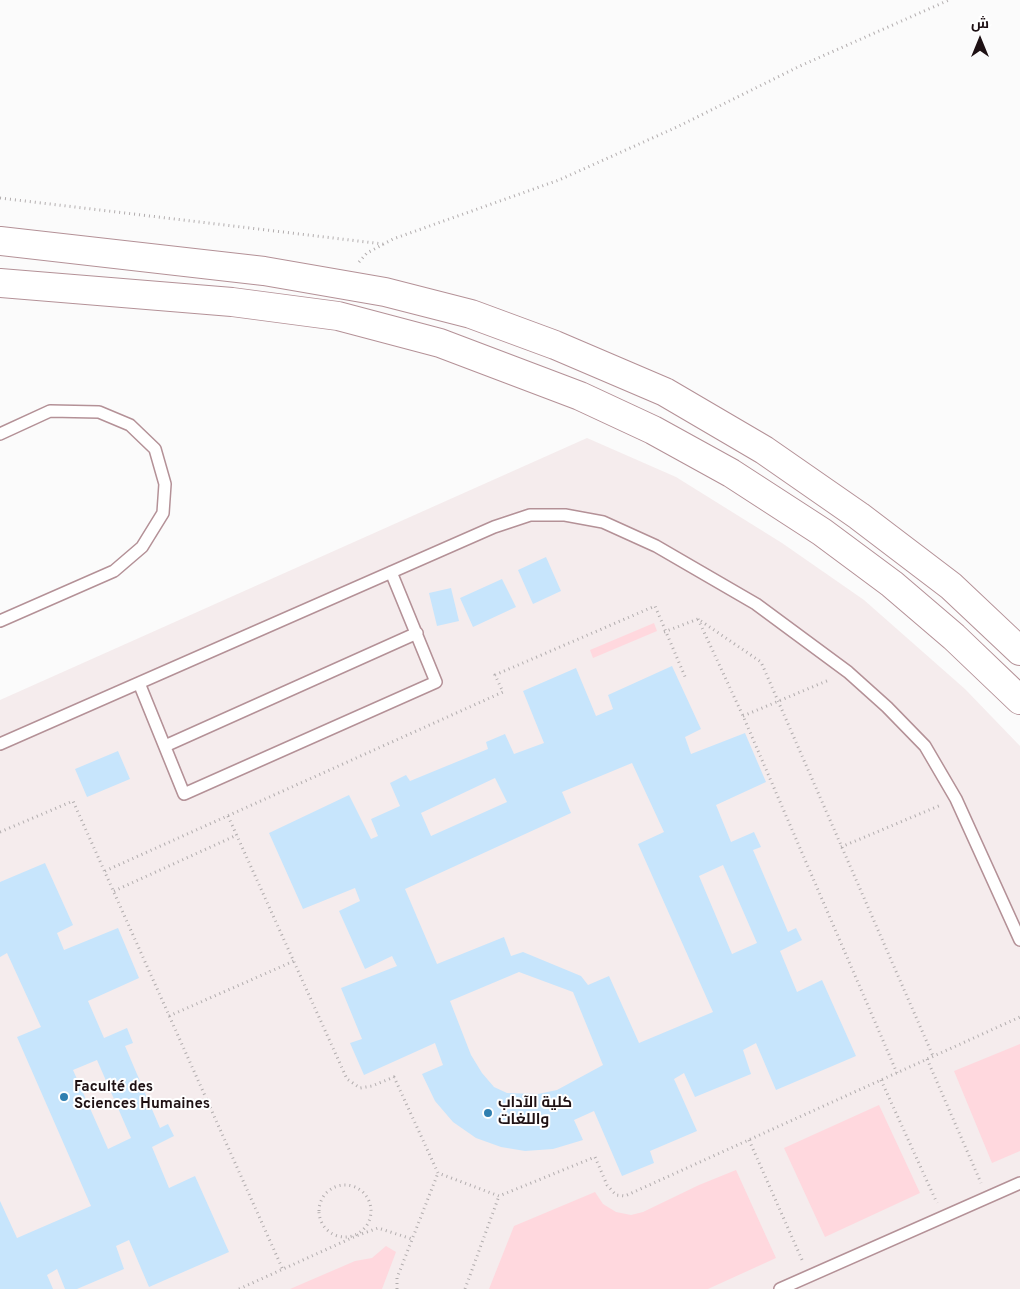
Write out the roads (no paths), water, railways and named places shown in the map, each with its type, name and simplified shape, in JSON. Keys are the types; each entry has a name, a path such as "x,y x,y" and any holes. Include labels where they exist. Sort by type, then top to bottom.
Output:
{"highway":[{"path":"0,241 264,271 385,292 471,314 555,345 665,392 764,450 859,516 951,586 1020,651"},
{"path":"0,283 232,302 338,316 440,343 548,383 653,430 731,473 822,532 892,584 954,637 1020,700"}],"lane":[{"path":"0,434 50,411 99,412 130,425 155,449 166,484 163,513 142,546 114,572 0,621"},
{"path":"0,744 494,527 530,515 565,515 602,522 656,546 756,604 848,672 925,746 956,799 1020,940"},
{"path":"139,683 184,794 436,682 391,572"},
{"path":"164,746 417,633"},
{"path":"780,1289 1020,1183"}],"place":[{"name":"Faculté des Sciences Humaines","path":"64,1097"},
{"name":"كلية الآداب واللغات","path":"488,1113"}]}
